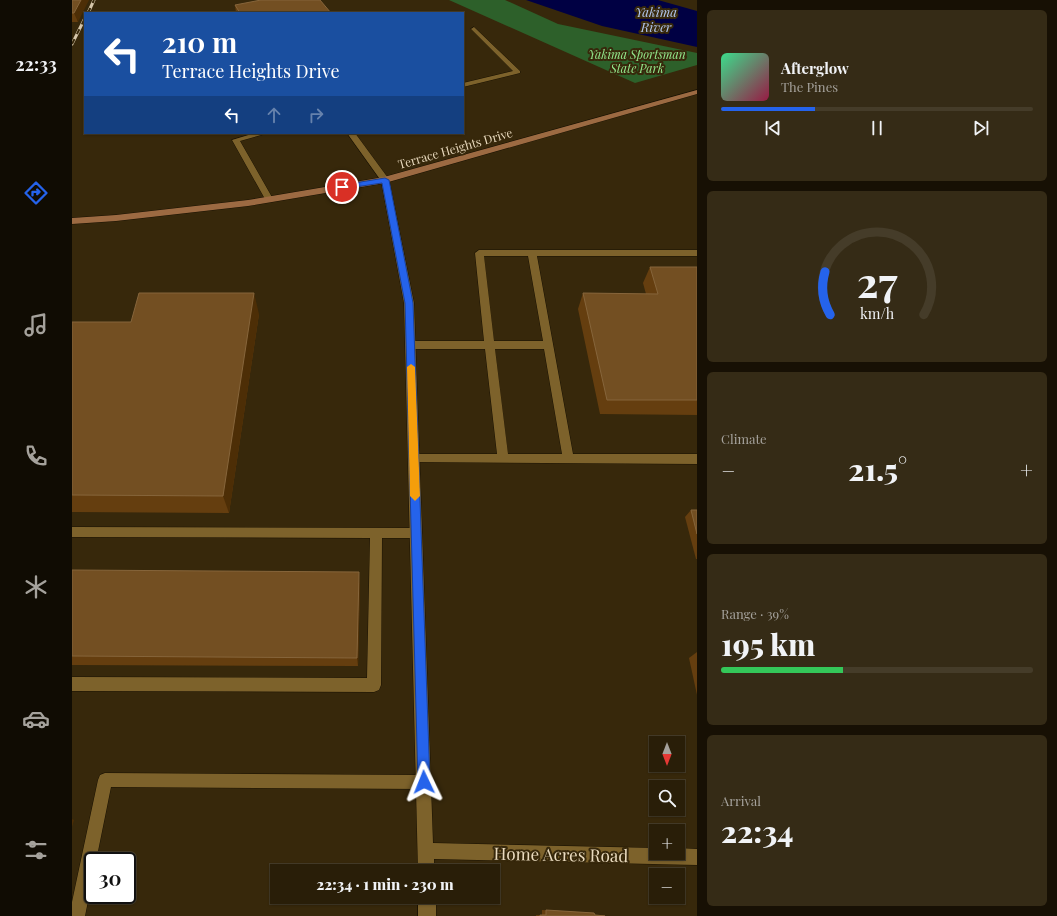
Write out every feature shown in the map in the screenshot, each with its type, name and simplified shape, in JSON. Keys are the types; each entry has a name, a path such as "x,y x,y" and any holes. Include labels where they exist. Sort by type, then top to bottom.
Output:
{"main road":[{"name":"Terrace Heights Drive","path":"72,221 116,218 268,199 385,180 697,92"}],"street":[{"path":"385,180 409,303 426,864"},
{"name":"Home Acres Road","path":"426,851 697,857"},
{"path":"427,904 427,916"}],"lane":[{"path":"464,85 518,72 474,29"},
{"path":"260,134 236,140 268,199"},
{"path":"353,134 385,180"},
{"path":"503,460 479,253 697,253"},
{"path":"532,253 568,460"},
{"path":"410,345 548,345"},
{"path":"414,460 697,460"},
{"path":"72,532 416,533"},
{"path":"72,684 374,685 376,533"},
{"path":"77,916 105,780 424,782"}],"green space":[{"name":"Yakima Sportsman State Park","path":"449,0 505,0 558,24 697,53 697,65 635,83"}],"water":[{"name":"Yakima River","path":"526,0 658,0 697,11 697,47 602,26"}],"building":[{"path":"72,0 81,0 74,13 72,13"},
{"path":"261,0 320,0 330,12 239,12 235,5"},
{"path":"650,267 697,267 697,400 607,400 583,293 658,294"},
{"path":"139,293 254,293 223,496 72,495 72,322 131,322"},
{"path":"691,510 697,510 697,534"},
{"path":"72,570 359,572 357,658 72,656"},
{"path":"546,910 594,913 595,915 605,916 540,916 546,915"}],"railway":[{"path":"88,12 94,0"},
{"path":"72,44 84,20"}],"slow traffic":[{"path":"411,367 415,496"}],"route":[{"path":"342,187 385,180 409,303 424,782"}]}
